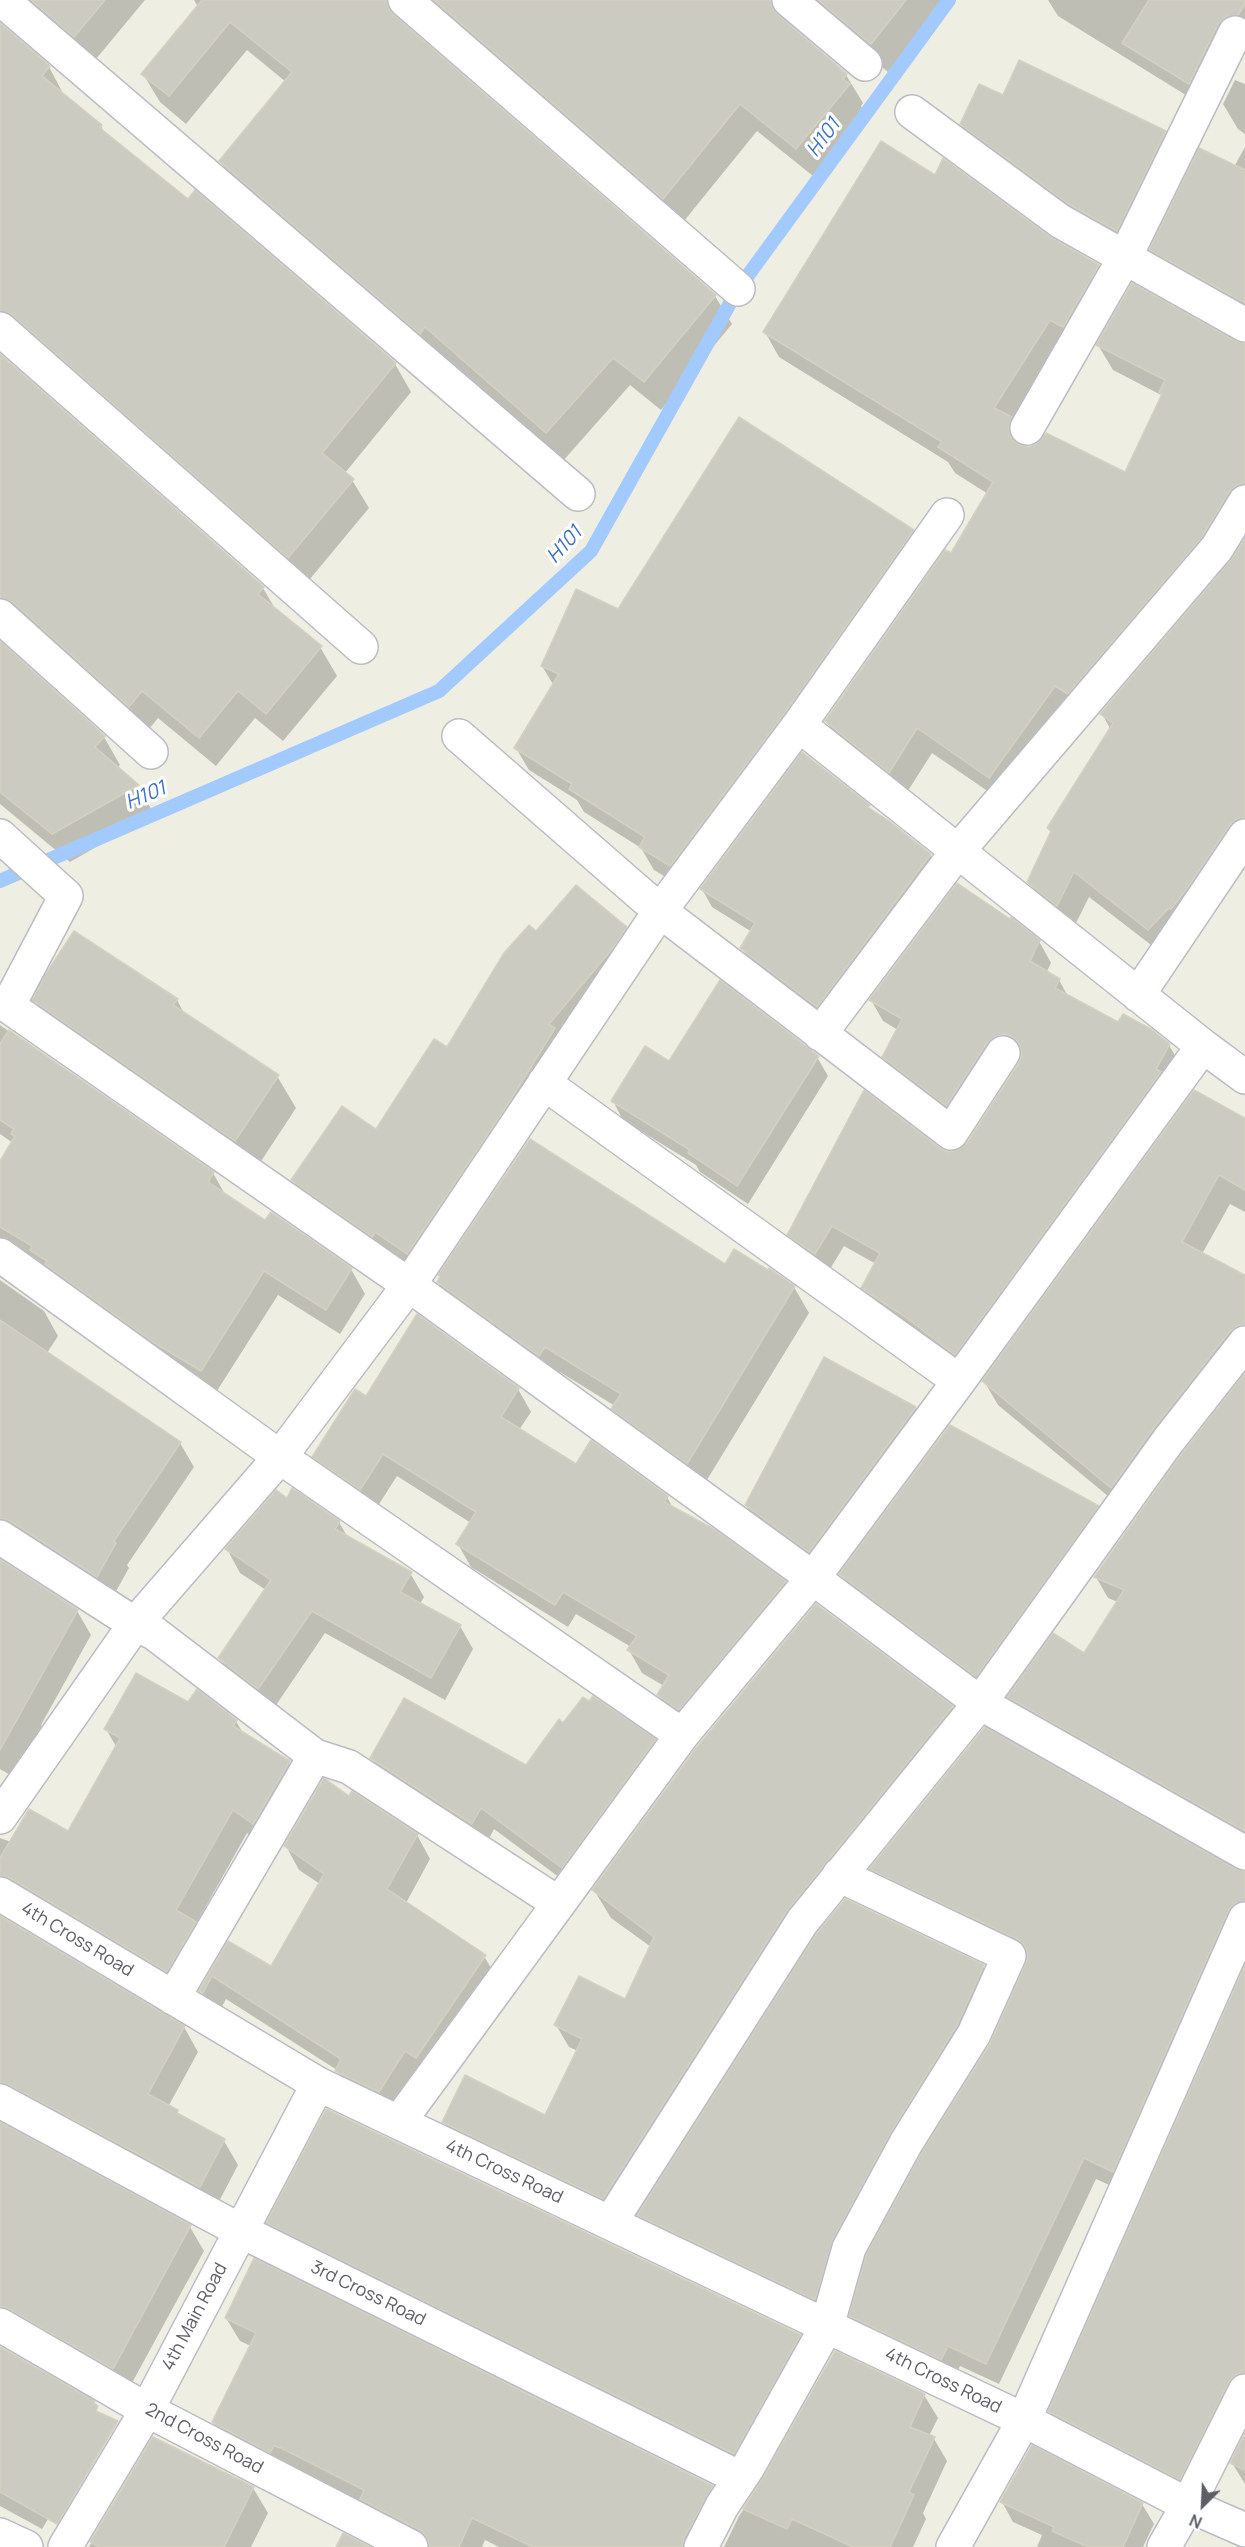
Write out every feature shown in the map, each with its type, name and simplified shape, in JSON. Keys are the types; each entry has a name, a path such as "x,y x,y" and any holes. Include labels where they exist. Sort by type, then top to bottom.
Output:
{"street":[{"path":"2,0 578,494"},
{"path":"405,0 738,289"},
{"path":"789,0 865,64"},
{"path":"1027,428 1124,258 1236,33"},
{"path":"912,112 1060,221 1245,325"},
{"path":"0,329 361,647"},
{"path":"820,1034 957,852 1217,548 1245,502"},
{"path":"0,1817 135,1624 280,1457 408,1285 660,911 799,726 947,515"},
{"path":"0,616 151,752"},
{"path":"799,726 1137,995 1245,1077"},
{"path":"459,736 660,911 951,1133 1003,1053"},
{"path":"0,836 66,896 8,1006 408,1285 813,1578 981,1703 1245,1853"},
{"path":"1137,995 1245,836"},
{"path":"399,2122 682,1735 813,1578 1203,1046"},
{"path":"543,1083 959,1381"},
{"path":"0,1255 280,1457 682,1735"},
{"path":"610,2223 802,1922 981,1703 1168,1441 1245,1342"},
{"path":"0,1537 135,1624 154,1633 315,1756 349,1767 558,1903"},
{"path":"173,1998 315,1756"},
{"path":"701,2547 722,2506 827,2326 849,2248 906,2143 974,2034 1009,1956 839,1875"},
{"name":"4th Cross Road","path":"0,1894 318,2084 1024,2420 1188,2505 1245,2530"},
{"path":"953,2547 1024,2420 1245,1919"},
{"name":"4th Main Road","path":"65,2547 147,2410 318,2084"},
{"name":"3rd Cross Road","path":"0,2101 241,2230 740,2478"},
{"name":"2nd Cross Road","path":"0,2325 147,2410 411,2547"},
{"path":"1164,2547 1188,2505 1245,2391"},
{"path":"0,2535 26,2547"}],"building":[{"path":"31,0 105,0 74,37"},
{"path":"202,0 387,0 388,7 393,14 716,295 644,382 613,358 546,433 425,327 420,334 219,161 292,72 230,22 169,96 141,74"},
{"path":"434,0 771,0 772,7 777,14 847,74 843,79 850,84 796,149 740,104 663,199"},
{"path":"818,0 906,0 871,44"},
{"path":"1149,0 1245,0 1245,4 1238,15 1225,17 1218,24 1189,84 1122,43"},
{"path":"0,23 50,66 42,76 102,125 100,128 188,199 195,190 396,363 322,453 354,479 288,558 12,315 0,311"},
{"path":"1019,60 1166,131 1117,231 1070,205 960,124 979,84 1003,95"},
{"path":"881,141 935,175 943,158 1049,236 1099,265 1063,327 1050,320 994,408 1012,417 1008,429 1011,438 1018,444 1028,447 1036,444 1046,433 1125,472 1162,394 1159,392 1165,380 1096,345 1132,283 1245,344 1245,483 1237,485 1229,492 1202,537 1068,694 1055,686 989,778 917,728 889,773 825,721 945,550 951,553 993,482 938,447 942,442 763,332"},
{"path":"1199,148 1245,170 1245,303 1149,250"},
{"path":"0,354 264,587 258,594 322,646 266,714 238,691 199,738 142,691 129,707 13,602 0,598"},
{"path":"739,417 914,530 784,714 670,866 639,847 645,837 569,789 572,784 514,748 559,674 541,666 576,589 618,609"},
{"path":"1245,538 1245,817 1236,819 1229,826 1186,890 1171,909 1169,908 1148,930 1074,872 1057,906 1027,882 1051,831 1047,828 1113,723 1100,714 1231,560"},
{"path":"0,641 105,736 95,747 139,785 52,834 0,792"},
{"path":"802,752 870,805 868,807 931,854 817,1007 740,948 755,923 700,889"},
{"path":"957,883 1010,919 1011,917 1040,940 1030,961 1060,979 1055,988 1118,1022 1123,1014 1151,1029 1170,1044 1156,1069 1161,1072 955,1355 904,1316 861,1288 880,1253 832,1226 815,1254 787,1235 864,1090 948,1152 958,1150 967,1143 1019,1063 1022,1055 1020,1045 1014,1038 1005,1034 994,1037 987,1043 946,1106 882,1057 902,1019 869,1000"},
{"path":"576,885 627,927 613,948 549,1024 555,1028 503,1112 407,1254 375,1232 372,1237 291,1180 342,1106 376,1129 434,1039 447,1047 504,953 529,925 536,931"},
{"path":"74,931 178,999 173,1005 279,1075 235,1141 32,1000 45,975"},
{"path":"720,980 819,1056 737,1186 688,1153 690,1150 611,1101 645,1046 669,1061"},
{"path":"9,1030 214,1172 208,1182 265,1220 271,1212 352,1268 326,1310 264,1271 201,1371 153,1342 45,1264 47,1261 30,1250 32,1246 0,1227 0,1161 15,1136 11,1134 14,1129 0,1120 0,1044"},
{"path":"1194,1090 1245,1118 1245,1190 1219,1175 1182,1242 1245,1275 1245,1325 1230,1331 1153,1429 1111,1488 982,1381"},
{"path":"530,1139 725,1264 734,1249 768,1270 769,1268 795,1286 687,1464 611,1409 621,1394 545,1347 539,1356 437,1282 440,1276 438,1275"},
{"path":"417,1314 519,1388 501,1417 576,1464 591,1440 668,1496 664,1502 714,1529 786,1581 679,1710 657,1695 669,1675 627,1650 637,1636 563,1592 555,1605 456,1544 476,1512 383,1454 360,1490 312,1457 355,1389 366,1396"},
{"path":"0,1320 181,1442 114,1541 116,1543 97,1577 10,1521 0,1518"},
{"path":"824,1357 916,1407 809,1552 745,1505"},
{"path":"1245,1373 1245,1831 1007,1697 1053,1633 1084,1653 1124,1590 1094,1577 1183,1452"},
{"path":"950,1425 1099,1506 976,1677 839,1574"},
{"path":"292,1488 340,1521 335,1529 412,1572 400,1592 461,1625 431,1678 312,1611 258,1689 218,1658 271,1580 225,1549 276,1490 287,1498"},
{"path":"0,1559 78,1610 0,1750"},
{"path":"816,1604 953,1706 786,1912 603,2199 442,2122 465,2075 545,2115 582,2039 554,2025 579,1976 625,1999 654,1937 592,1890 697,1747"},
{"path":"136,1673 188,1702 197,1689 237,1720 233,1726 290,1761 253,1824 233,1810 176,1910 196,1922 167,1972 10,1878 0,1875 0,1858 29,1809 68,1831 120,1738 104,1729"},
{"path":"593,1696 656,1739 562,1868 481,1808 472,1824 370,1758 404,1698 526,1765 559,1719 563,1723 583,1697 589,1701"},
{"path":"985,1727 1245,1872 1245,1901 1234,1904 1228,1911 1113,2172 1084,2158 986,2364 948,2346 941,2360 849,2316 866,2255 922,2152 990,2044 1026,1963 1028,1954 1025,1946 1017,1939 869,1869"},
{"path":"324,1778 349,1796 352,1791 418,1834 387,1889 486,1955 416,2058 405,2051 379,2092 335,2071 341,2059 212,1976 203,1993 199,1991 228,1941 271,1966 324,1874 284,1846"},
{"path":"845,1899 984,1965 957,2025 890,2134 833,2239 815,2300 637,2215 817,1933"},
{"path":"0,1916 185,2026 148,2094 225,2139 200,2187 0,2082"},
{"path":"1245,1965 1245,2372 1235,2375 1228,2383 1180,2480 1048,2411"},
{"path":"326,2109 801,2335 734,2454 266,2223"},
{"path":"0,2122 191,2225 113,2369 0,2306"},
{"path":"254,2258 713,2486 684,2538 682,2547 533,2547 472,2518 459,2547 430,2547 427,2537 420,2530 360,2499 364,2490 281,2448 274,2446 270,2453 212,2422 256,2333 225,2318"},
{"path":"0,2347 95,2401 94,2403 98,2406 96,2411 118,2421 57,2524 0,2492"},
{"path":"835,2351 925,2394 910,2427 935,2437 909,2492 914,2495 890,2547 853,2547 792,2519 787,2529 743,2509"},
{"path":"1245,2433 1245,2470 1230,2463"},
{"path":"153,2437 254,2487 224,2547 99,2547 90,2542"},
{"path":"1032,2445 1143,2503 1123,2547 1088,2547 1052,2531 1054,2527 1000,2502"},
{"path":"343,2533 370,2547 336,2547"}],"waterway":[{"name":"H101","path":"0,881 439,691 591,551 738,289 949,0"}]}
